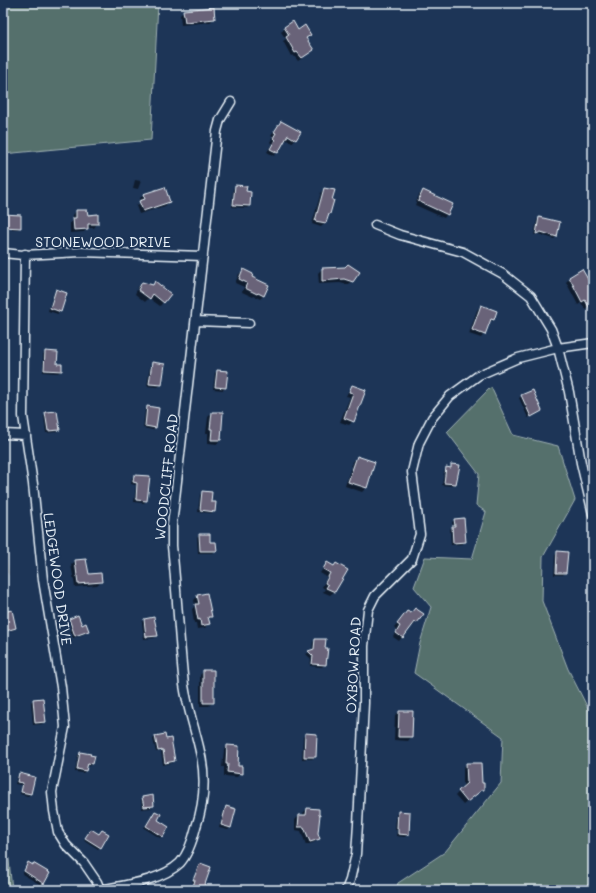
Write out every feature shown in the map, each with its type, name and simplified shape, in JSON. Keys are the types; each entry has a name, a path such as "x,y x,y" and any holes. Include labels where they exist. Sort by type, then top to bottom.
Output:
{"street":[{"name":"WOODCLIFF ROAD","path":"100,890 153,878 180,862 191,845 200,816 204,791 204,770 200,748 190,717 184,686 172,546 174,502 217,131 220,120 231,102"},
{"path":"375,225 400,234 463,252 503,274 531,296 551,329 558,348 569,392 581,463 593,514"},
{"name":"STONEWOOD DRIVE","path":"3,253 25,254 81,252 203,256"},
{"name":"LEDGEWOOD DRIVE","path":"25,254 23,416 33,484 43,580 61,687 65,727 52,792 54,811 58,832 66,845 84,863 97,882 100,890"},
{"path":"196,321 249,324"},
{"name":"OXBOW ROAD","path":"346,890 356,854 364,703 364,646 368,610 375,596 412,559 420,534 412,472 419,443 432,418 450,396 479,375 518,358 558,348 593,343"},
{"path":"3,434 26,435"}],"green space":[{"path":"3,3 158,3 151,140 3,154"},
{"path":"491,387 513,435 558,446 575,500 543,557 542,601 568,669 593,718 593,887 588,886 587,890 396,890 398,883 445,852 501,783 503,737 414,673 420,643 431,607 414,587 425,557 472,559 486,512 476,505 479,474 447,432"},
{"path":"3,835 7,841 12,890 3,890"}],"building":[{"path":"214,7 215,19 185,22 183,10"},
{"path":"293,21 298,30 305,25 311,35 306,38 314,50 302,58 297,52 295,53 286,37 289,35 284,27"},
{"path":"281,121 301,132 296,140 288,135 278,153 270,149 275,140 273,138 276,133 274,132"},
{"path":"235,185 247,186 246,191 251,192 250,206 233,205"},
{"path":"165,187 170,202 143,211 139,201 145,199 143,194"},
{"path":"324,188 335,190 332,200 334,200 326,223 315,221"},
{"path":"423,190 453,204 448,215 418,201"},
{"path":"76,210 87,210 88,215 98,214 98,224 88,224 88,229 74,230 73,218 76,218"},
{"path":"3,214 21,215 21,228 3,227"},
{"path":"539,217 560,222 557,237 541,232 536,234"},
{"path":"348,264 360,272 353,282 344,279 322,281 322,268 345,267"},
{"path":"243,269 253,274 252,277 269,285 264,296 245,288 247,283 239,279"},
{"path":"582,269 593,288 593,314 585,300 582,302 569,277"},
{"path":"155,281 171,294 164,303 153,294 150,299 138,290 142,282 153,285"},
{"path":"56,289 67,293 61,312 50,308"},
{"path":"481,305 497,311 494,320 491,319 485,335 472,330"},
{"path":"45,351 58,352 57,364 62,364 62,371 44,370"},
{"path":"152,362 165,364 162,385 149,384"},
{"path":"217,370 228,371 226,388 215,387"},
{"path":"352,385 366,390 354,422 344,418 353,393 349,392"},
{"path":"533,390 542,411 531,417 521,395"},
{"path":"147,406 159,408 156,428 145,426"},
{"path":"57,411 60,430 48,431 45,412"},
{"path":"212,412 223,412 221,440 211,440 212,429 210,429"},
{"path":"357,456 375,462 367,488 348,482"},
{"path":"451,464 460,465 456,484 444,483 446,467 451,468"},
{"path":"134,475 150,476 147,501 136,500 137,483 133,482"},
{"path":"202,491 212,492 211,502 216,502 215,512 200,510"},
{"path":"464,518 466,542 453,543 452,526 455,526 454,519"},
{"path":"199,534 210,534 210,542 216,542 217,551 200,551"},
{"path":"557,551 568,552 566,573 556,573"},
{"path":"86,559 89,574 101,573 102,582 78,584 75,560"},
{"path":"327,562 334,566 336,563 348,570 335,592 326,588 328,585 325,583 330,573 323,569"},
{"path":"207,593 212,617 208,617 210,624 201,626 200,619 198,620 195,604 199,604 197,595"},
{"path":"415,608 424,614 417,623 415,622 403,638 396,633 400,626 397,624 407,611 411,613"},
{"path":"12,610 16,628 6,631 3,612"},
{"path":"78,615 82,625 86,623 89,631 75,636 69,619"},
{"path":"154,617 158,636 146,637 144,619"},
{"path":"315,639 326,639 325,648 328,648 326,665 312,664 313,656 308,651 314,649"},
{"path":"203,670 214,670 214,703 203,703"},
{"path":"43,698 46,722 35,723 33,699"},
{"path":"399,711 413,711 412,737 398,737"},
{"path":"305,733 317,734 316,757 304,757"},
{"path":"165,734 166,739 171,738 175,761 165,763 163,750 158,751 155,736"},
{"path":"227,745 239,746 238,766 242,766 242,774 227,772"},
{"path":"80,752 95,756 93,764 88,763 86,771 77,769"},
{"path":"466,763 481,763 482,783 484,783 484,790 467,802 458,791 467,783"},
{"path":"19,773 35,777 31,794 21,792 23,783 17,782"},
{"path":"153,795 154,806 144,807 142,797"},
{"path":"226,806 236,809 231,828 221,825"},
{"path":"307,808 319,809 320,815 318,833 320,839 310,842 304,827 298,827 299,815 306,815"},
{"path":"155,811 161,814 158,820 169,827 163,837 146,826"},
{"path":"398,811 410,812 409,835 398,834"},
{"path":"91,829 99,834 102,830 109,834 101,848 85,838"},
{"path":"28,862 33,865 33,863 50,873 44,884 24,871"},
{"path":"200,863 211,867 203,890 192,890 195,880 193,880"}]}
